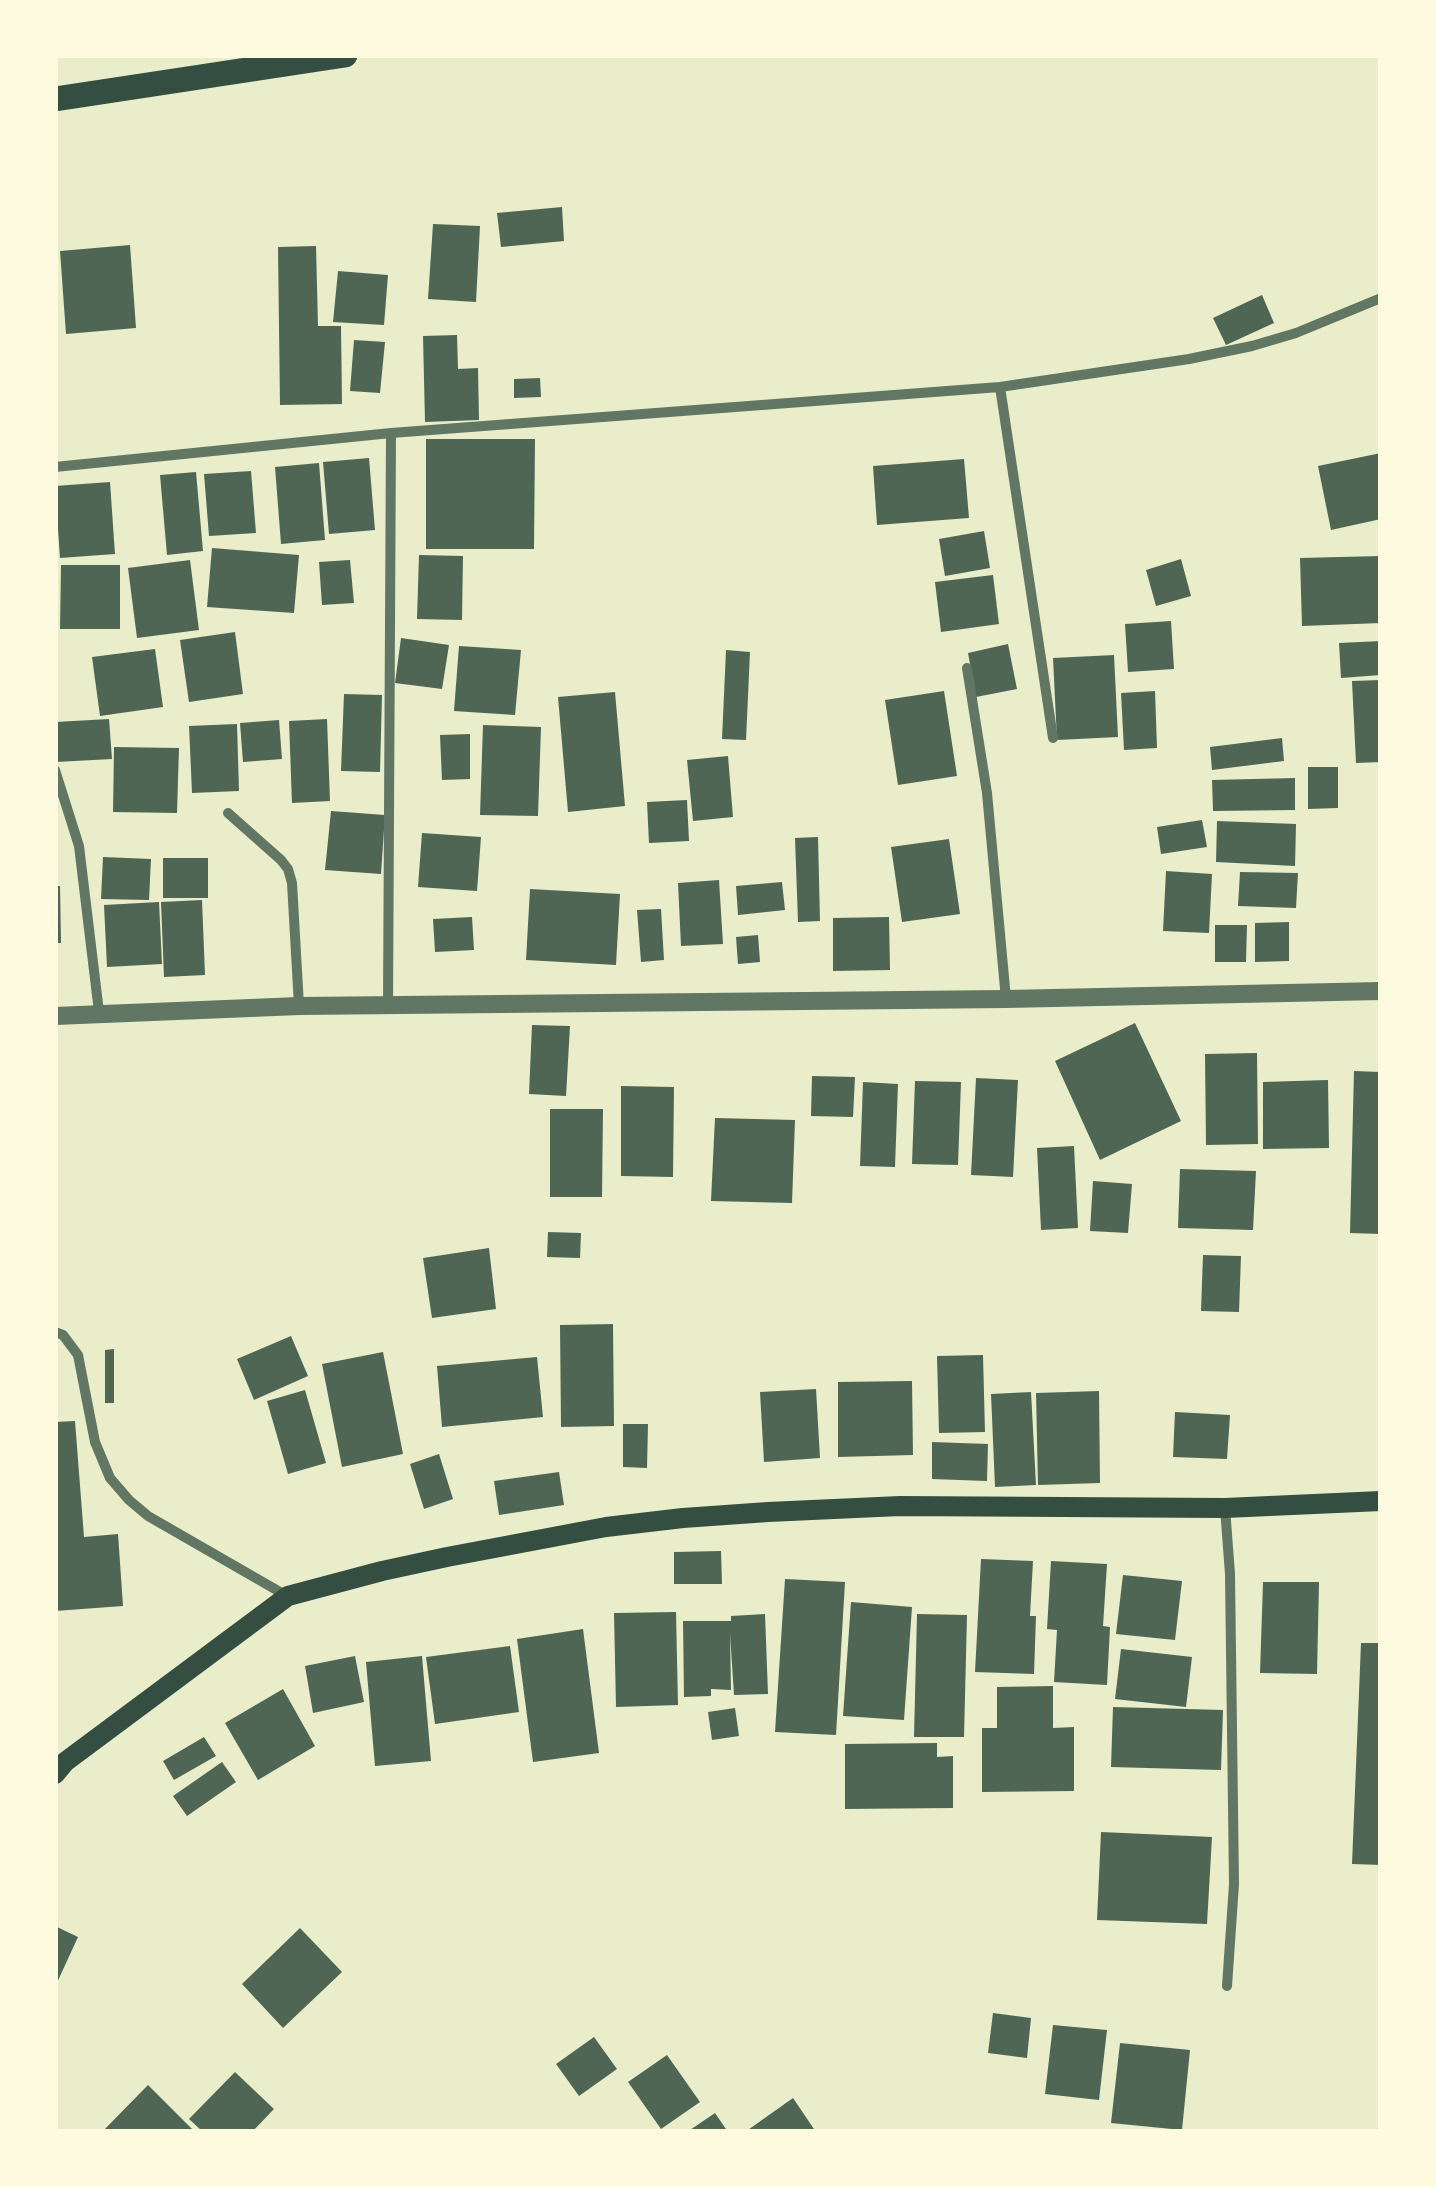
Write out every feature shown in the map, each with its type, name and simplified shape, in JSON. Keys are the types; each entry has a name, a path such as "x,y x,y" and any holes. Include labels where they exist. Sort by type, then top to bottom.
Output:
{"main road":[{"path":"55,99 344,55"},
{"path":"58,1763 288,1596 447,1557 606,1527 683,1518 900,1506 1225,1508 1381,1501"}],"street":[{"path":"55,467 391,433 1000,387 1252,346 1296,333 1381,298"},
{"path":"1000,387 1053,738"},
{"path":"388,1006 391,433"},
{"path":"967,668 987,793 1006,999"},
{"path":"55,770 79,846 99,1012"},
{"path":"228,814 288,869 299,1006"},
{"path":"55,1016 299,1006 1381,991"},
{"path":"55,1332 63,1335 78,1355 95,1442 110,1478 128,1500 148,1516 288,1596"},
{"path":"1225,1508 1230,1574 1234,1884 1227,1986"}],"building":[{"path":"562,207 564,241 501,247 497,213"},
{"path":"433,224 480,226 476,302 428,299"},
{"path":"130,245 136,328 66,334 60,251"},
{"path":"316,246 318,326 341,326 342,404 280,405 278,247"},
{"path":"338,271 388,275 384,325 333,322"},
{"path":"1262,295 1274,323 1226,345 1213,318"},
{"path":"457,335 458,369 478,368 479,420 425,422 423,336"},
{"path":"354,340 385,342 380,393 350,391"},
{"path":"540,378 541,397 514,398 514,379"},
{"path":"426,439 535,439 534,549 426,549"},
{"path":"1381,453 1381,519 1331,530 1318,466"},
{"path":"369,458 375,530 329,534 323,462"},
{"path":"964,459 969,518 877,525 873,466"},
{"path":"319,463 325,540 281,544 275,467"},
{"path":"251,471 256,533 209,536 204,474"},
{"path":"196,472 203,551 167,555 160,475"},
{"path":"110,482 115,554 60,558 55,486"},
{"path":"984,531 990,568 945,576 939,539"},
{"path":"212,548 299,555 294,613 207,607"},
{"path":"419,555 463,556 462,620 417,619"},
{"path":"1381,556 1381,623 1302,626 1300,558"},
{"path":"1181,559 1191,596 1156,606 1146,570"},
{"path":"190,560 199,630 137,638 128,568"},
{"path":"350,560 354,603 322,605 319,562"},
{"path":"61,565 120,565 120,629 60,629"},
{"path":"993,575 999,624 941,632 935,582"},
{"path":"1171,621 1174,669 1128,672 1125,624"},
{"path":"235,632 243,694 189,702 180,640"},
{"path":"401,638 449,645 442,689 395,683"},
{"path":"1381,641 1381,675 1341,678 1339,643"},
{"path":"1008,644 1017,689 976,697 968,653"},
{"path":"459,646 521,650 515,715 454,711"},
{"path":"155,649 163,707 100,716 92,657"},
{"path":"726,650 750,652 746,740 722,739"},
{"path":"1114,655 1118,737 1057,740 1053,658"},
{"path":"1381,680 1381,762 1356,763 1352,681"},
{"path":"944,691 957,776 898,785 885,700"},
{"path":"1155,691 1157,748 1124,750 1121,693"},
{"path":"615,692 625,806 568,812 558,697"},
{"path":"344,694 382,695 380,772 341,771"},
{"path":"109,719 112,759 56,762 55,722"},
{"path":"327,719 330,801 292,803 289,721"},
{"path":"279,720 282,759 243,762 240,723"},
{"path":"237,724 239,791 192,793 189,726"},
{"path":"483,725 541,727 538,816 480,815"},
{"path":"470,734 470,779 442,780 440,735"},
{"path":"1282,738 1284,761 1212,770 1210,747"},
{"path":"114,747 179,748 177,813 113,812"},
{"path":"728,756 733,817 693,821 687,760"},
{"path":"1308,767 1338,767 1338,808 1308,809"},
{"path":"1295,778 1295,810 1213,811 1212,780"},
{"path":"687,800 689,841 649,843 647,802"},
{"path":"331,811 385,815 381,874 325,870"},
{"path":"1202,820 1207,847 1161,854 1157,827"},
{"path":"1217,821 1296,824 1295,866 1216,862"},
{"path":"422,833 481,837 477,891 418,887"},
{"path":"818,837 820,921 798,922 795,838"},
{"path":"949,839 960,914 902,922 891,847"},
{"path":"103,857 151,859 149,900 101,899"},
{"path":"163,858 208,858 208,898 163,898"},
{"path":"1166,871 1212,874 1209,933 1163,931"},
{"path":"1240,872 1298,873 1296,908 1238,906"},
{"path":"719,880 723,944 681,946 678,883"},
{"path":"782,882 785,910 738,915 736,886"},
{"path":"55,886 60,886 61,943 55,943"},
{"path":"530,889 620,894 616,965 526,960"},
{"path":"202,900 205,975 164,977 161,902"},
{"path":"159,902 162,964 107,967 104,905"},
{"path":"661,909 664,960 641,962 637,910"},
{"path":"472,917 474,950 435,952 433,919"},
{"path":"889,917 890,970 833,971 833,918"},
{"path":"1289,922 1289,961 1255,962 1255,923"},
{"path":"1215,925 1247,925 1246,962 1215,962"},
{"path":"758,935 760,962 738,964 736,937"},
{"path":"1135,1023 1181,1121 1100,1160 1055,1061"},
{"path":"532,1025 570,1026 566,1096 529,1094"},
{"path":"1257,1053 1258,1144 1206,1145 1205,1054"},
{"path":"1354,1071 1381,1072 1381,1234 1350,1233"},
{"path":"812,1076 855,1077 853,1117 811,1116"},
{"path":"976,1078 1018,1080 1013,1177 971,1175"},
{"path":"1328,1080 1329,1148 1263,1149 1263,1082"},
{"path":"915,1081 961,1082 958,1165 912,1164"},
{"path":"863,1082 898,1084 895,1167 860,1166"},
{"path":"621,1086 674,1087 673,1177 621,1176"},
{"path":"550,1109 603,1109 602,1197 550,1197"},
{"path":"715,1118 795,1120 792,1203 711,1201"},
{"path":"1074,1146 1078,1228 1041,1230 1037,1148"},
{"path":"1180,1169 1256,1171 1253,1230 1178,1228"},
{"path":"1093,1181 1132,1184 1128,1233 1090,1231"},
{"path":"548,1232 581,1233 580,1258 547,1257"},
{"path":"489,1248 496,1309 432,1318 423,1258"},
{"path":"1203,1255 1241,1256 1239,1312 1201,1311"},
{"path":"613,1324 614,1426 561,1427 560,1325"},
{"path":"291,1336 308,1376 254,1400 237,1359"},
{"path":"114,1349 114,1403 105,1403 105,1350"},
{"path":"383,1352 403,1454 342,1467 322,1364"},
{"path":"983,1355 985,1432 939,1433 937,1356"},
{"path":"537,1357 543,1417 442,1427 437,1366"},
{"path":"912,1381 913,1455 838,1457 838,1382"},
{"path":"816,1389 820,1458 764,1462 760,1392"},
{"path":"305,1390 326,1463 288,1474 267,1401"},
{"path":"1099,1391 1100,1483 1038,1485 1036,1393"},
{"path":"1031,1392 1036,1485 995,1487 991,1394"},
{"path":"1175,1412 1230,1415 1227,1459 1173,1457"},
{"path":"75,1421 84,1537 118,1534 123,1606 55,1611 55,1422"},
{"path":"623,1424 648,1424 647,1468 623,1467"},
{"path":"932,1442 988,1444 987,1481 932,1479"},
{"path":"439,1454 453,1499 424,1509 410,1464"},
{"path":"559,1472 564,1505 499,1515 494,1481"},
{"path":"721,1551 722,1584 674,1584 674,1552"},
{"path":"981,1559 1033,1561 1030,1616 1036,1616 1034,1674 975,1672"},
{"path":"1051,1561 1107,1564 1103,1626 1110,1627 1107,1685 1054,1682 1057,1630 1047,1629"},
{"path":"1123,1575 1182,1581 1175,1640 1116,1634"},
{"path":"785,1579 845,1582 836,1735 775,1732"},
{"path":"1263,1582 1319,1582 1317,1674 1260,1673"},
{"path":"851,1602 912,1607 904,1720 843,1716"},
{"path":"676,1612 678,1705 616,1707 614,1613"},
{"path":"765,1614 768,1694 734,1695 730,1634 731,1690 711,1689 711,1696 684,1697 683,1621 731,1621 731,1616"},
{"path":"917,1614 967,1615 964,1737 914,1737"},
{"path":"583,1629 599,1753 533,1762 517,1639"},
{"path":"1361,1643 1381,1643 1381,1865 1352,1864"},
{"path":"510,1646 519,1712 435,1724 426,1657"},
{"path":"1121,1649 1192,1657 1186,1707 1115,1699"},
{"path":"355,1656 364,1702 313,1713 305,1666"},
{"path":"422,1656 431,1761 375,1766 366,1662"},
{"path":"1053,1686 1053,1728 1074,1727 1074,1791 982,1792 982,1728 997,1728 997,1687"},
{"path":"283,1689 315,1746 258,1780 225,1723"},
{"path":"1113,1707 1223,1710 1221,1770 1111,1767"},
{"path":"735,1708 739,1736 712,1740 708,1712"},
{"path":"204,1737 216,1756 174,1780 163,1761"},
{"path":"937,1743 937,1757 953,1756 953,1808 845,1809 845,1744"},
{"path":"222,1762 236,1782 187,1816 173,1796"},
{"path":"1101,1832 1212,1837 1207,1924 1097,1920"},
{"path":"55,1926 78,1937 55,1987"},
{"path":"300,1928 342,1972 283,2028 242,1984"},
{"path":"993,2013 1031,2018 1027,2058 988,2053"},
{"path":"1053,2025 1107,2030 1099,2100 1045,2094"},
{"path":"594,2037 617,2069 579,2096 556,2064"},
{"path":"1120,2043 1190,2050 1182,2130 1111,2123"},
{"path":"667,2055 700,2102 661,2129 628,2082"},
{"path":"235,2072 274,2109 252,2132 203,2132 189,2119"},
{"path":"148,2085 195,2132 102,2132"},
{"path":"793,2098 816,2132 745,2132"},
{"path":"715,2113 728,2132 687,2132"}]}
